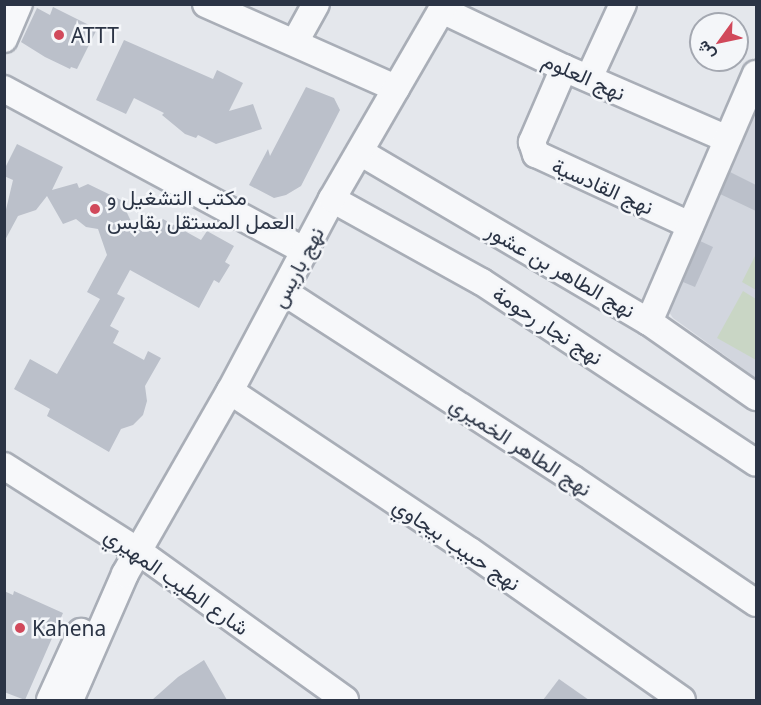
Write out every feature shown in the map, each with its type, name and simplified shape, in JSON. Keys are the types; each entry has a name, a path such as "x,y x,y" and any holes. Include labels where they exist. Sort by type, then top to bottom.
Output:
{"street":[{"path":"4,39 19,4"},
{"path":"206,4 396,88"},
{"path":"295,42 316,4"},
{"path":"589,78 623,4"},
{"name":"نهج العلوم","path":"443,7 564,68 727,139"},
{"name":"نهج باريس","path":"70,700 139,542 230,391 332,199 443,7"},
{"name":"نهج القادسية","path":"564,68 532,142 536,154 690,225"},
{"path":"649,322 756,74"},
{"path":"4,89 305,251"},
{"name":"نهج الطاهر بن عشور","path":"360,152 649,322 756,397"},
{"name":"نهج نجار رحومة","path":"332,199 482,282 756,463"},
{"name":"نهج الطاهر الخميري","path":"284,292 573,480 756,603"},
{"name":"نهج حبيب بيجاوي","path":"230,391 470,551 682,700"},
{"name":"شارع الطيب المهيري","path":"4,466 139,542 332,696"},
{"name":"نهج باريس","path":"50,700 110,565 139,542"}],"shaded area":[{"path":"756,104 756,378 673,318 667,309"}],"green space":[{"path":"756,254 756,290 742,282"},
{"path":"743,291 756,299 756,360 717,338"}],"building":[{"name":"ATTT","path":"53,7 97,29 77,69 71,67 70,69 45,57 21,42 37,8 50,15"},
{"path":"124,40 213,79 217,70 243,83 229,111 253,104 262,129 216,144 198,135 196,138 185,134 162,115 164,113 134,98 126,114 96,100"},
{"path":"306,87 334,98 340,110 301,186 286,195 274,198 249,185 268,149 270,156"},
{"path":"17,144 63,167 52,190 77,183 79,188 88,184 121,200 136,232 146,215 160,223 163,219 201,240 207,231 234,246 225,262 230,265 219,283 214,280 199,308 130,270 117,294 125,298 110,326 119,331 113,343 144,360 148,351 161,358 145,386 147,401 143,415 133,425 121,429 109,452 47,416 50,409 14,389 30,359 57,374 100,299 87,292 107,255 98,229 86,227 76,219 63,224 47,196 36,210 18,216 4,242 4,218 13,180 4,176 4,170"},
{"path":"730,172 756,185 756,211 720,194"},
{"path":"700,241 713,247 695,287 683,282"},
{"path":"4,591 13,595 14,591 63,613 25,700 4,692"},
{"path":"204,660 227,700 152,700 178,677"},
{"path":"559,679 589,700 543,700"}],"place":[{"name":"ATTT","path":"59,35"},
{"name":"مكتب التشغيل و العمل المستقل بقابس","path":"95,209"},
{"name":"Kahena","path":"20,628"}]}
